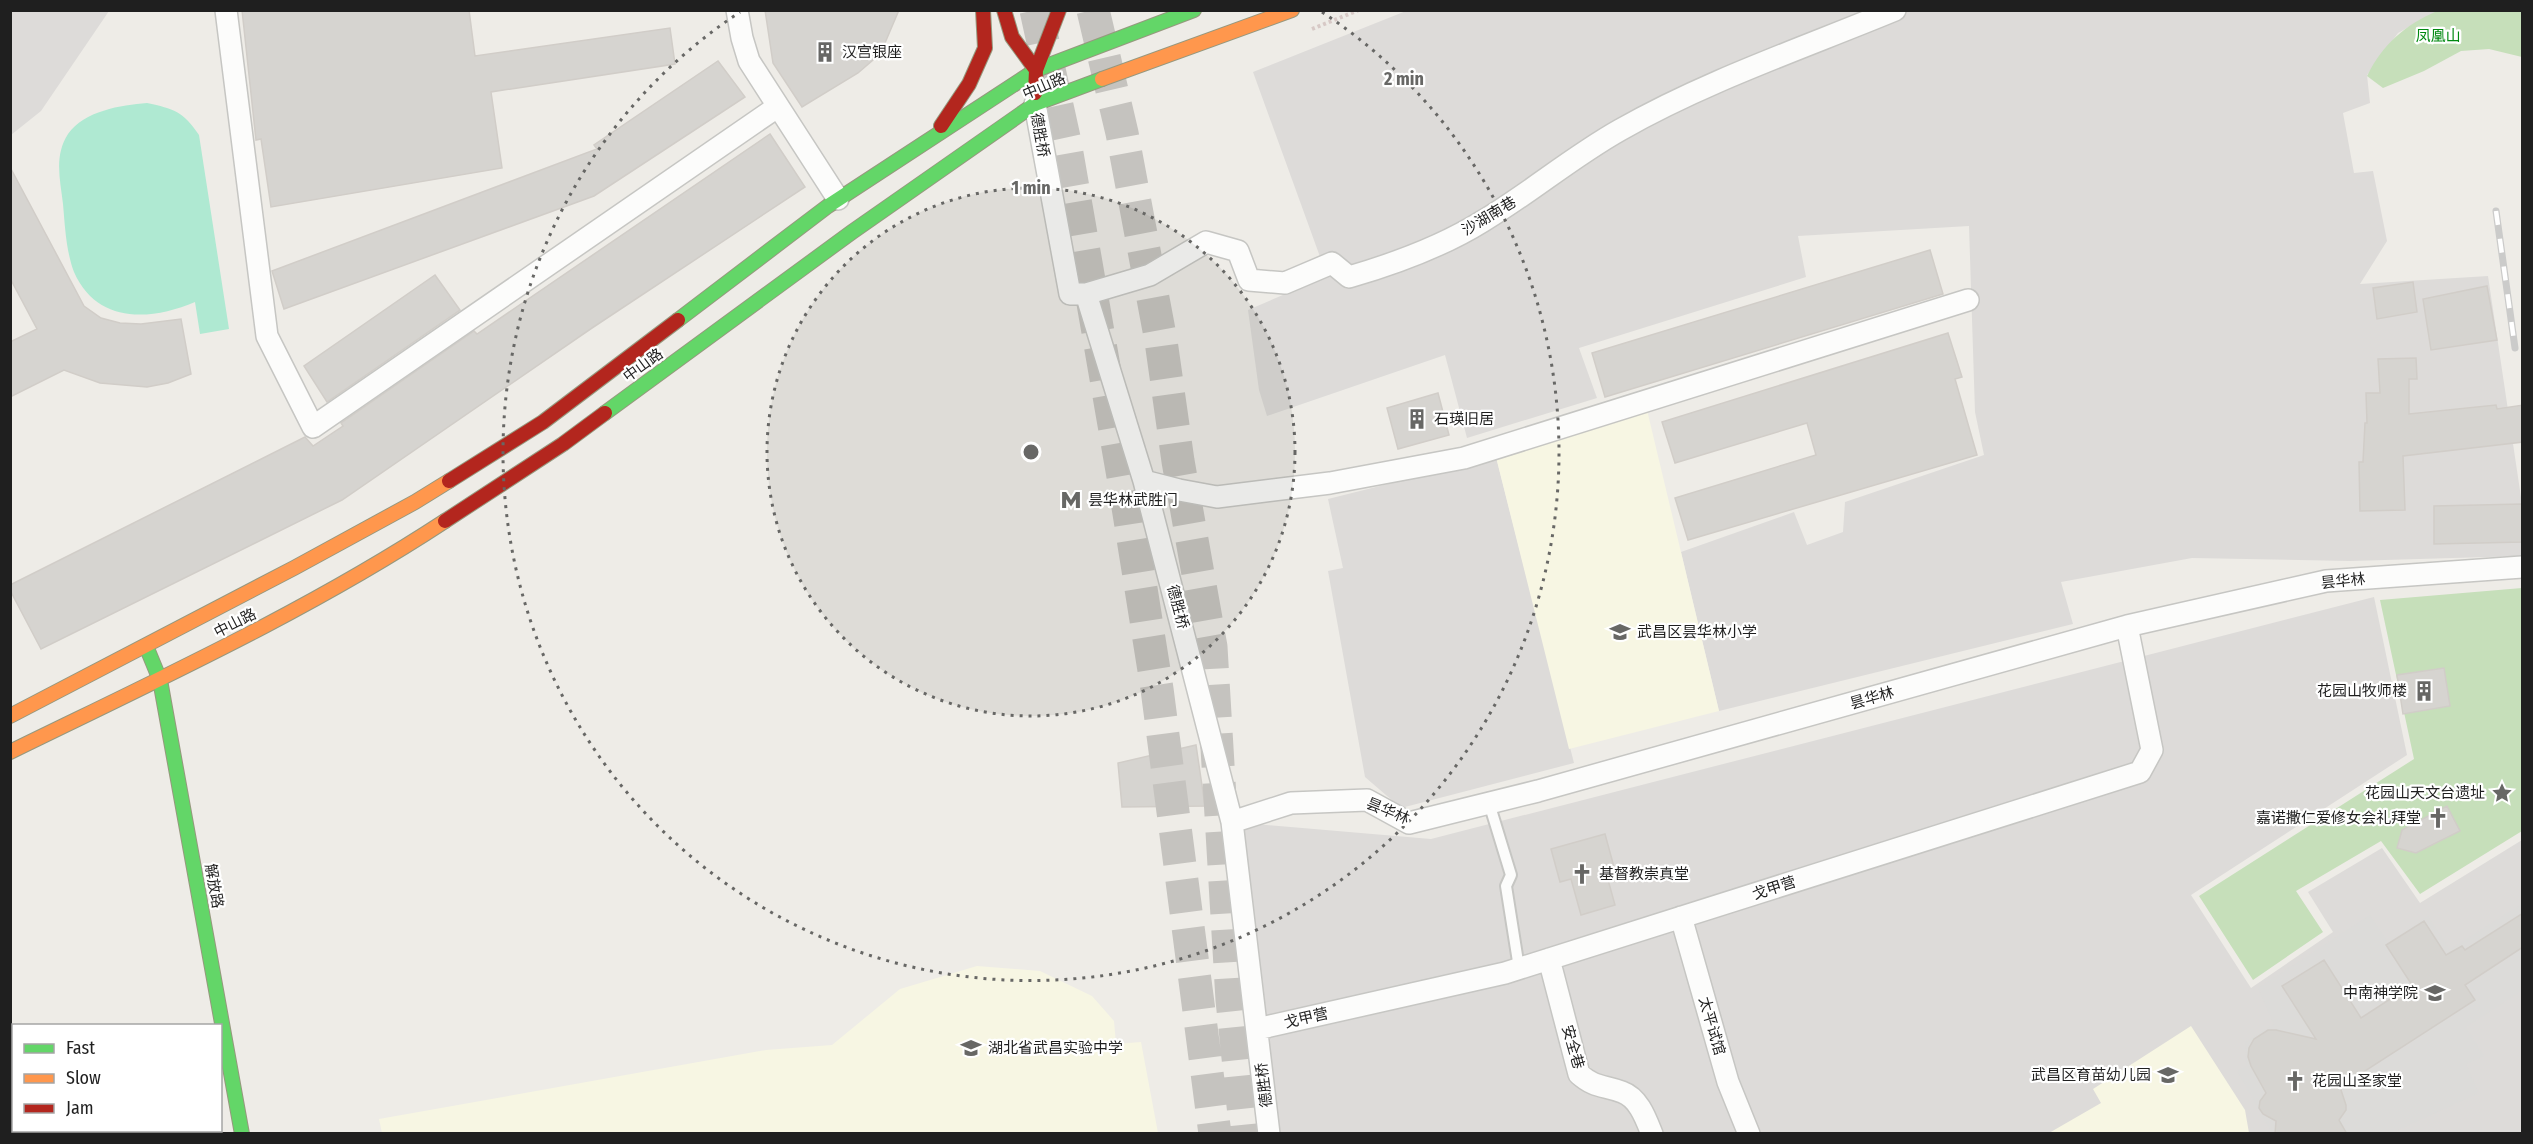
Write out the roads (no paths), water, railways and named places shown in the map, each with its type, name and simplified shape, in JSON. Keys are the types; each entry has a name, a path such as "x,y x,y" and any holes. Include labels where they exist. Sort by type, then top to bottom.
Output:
{"main road":[{"path":"933,137 969,84 985,48 983,10"},
{"path":"1004,10 1012,37 1035,70"},
{"path":"1035,104 1035,70 1059,10"},
{"name":"中山路","path":"10,716 415,502 543,422 838,199 1035,70 1194,10"},
{"name":"中山路","path":"10,752 254,632 403,549 563,444 852,232 1035,104 1292,10"},
{"name":"解放路","path":"146,646 160,680 242,1134"}],"street":[{"path":"226,10 267,336 313,427 777,107"},
{"path":"737,10 749,61 838,199"},
{"name":"沙湖南巷","path":"1086,294 1150,275 1206,242 1238,251 1250,280 1285,284 1332,263 1349,277 1379,268 1482,222 1619,131 1703,88 1895,10"},
{"name":"德胜桥","path":"1035,104 1070,294 1086,294 1144,481 1232,822 1269,1134"},
{"path":"1144,481 1217,497 1330,483 1464,458 1968,300"},
{"name":"昙华林","path":"1232,822 1292,803 1367,800 1409,823 1489,803 2127,626 2326,581 2523,567"},
{"name":"戈甲营","path":"1257,1029 1519,968 2140,772 2152,750 2127,626"},
{"name":"太平试馆","path":"1681,917 1728,1082 1749,1134"},
{"name":"安全巷","path":"1549,959 1579,1074 1591,1085 1624,1092 1641,1109 1652,1134"}],"lane":[{"path":"1489,803 1511,874 1506,886 1519,968"}],"tunnel":[{"path":"1036,10 1065,142 1157,689 1215,1134"},
{"path":"1093,10 1122,133 1161,341 1178,461 1211,647 1232,1000 1246,1134"}],"railway":[{"path":"2496,211 2515,348"}],"place":[{"name":"汉宫银座","path":"825,52"},
{"name":"石瑛旧居","path":"1417,419"},
{"name":"昙华林武胜门","path":"1071,500"},
{"name":"武昌区昙华林小学","path":"1620,632"},
{"name":"花园山牧师楼","path":"2424,691"},
{"name":"花园山天文台遗址","path":"2502,793"},
{"name":"嘉诺撒仁爱修女会礼拜堂","path":"2438,818"},
{"name":"基督教崇真堂","path":"1582,874"},
{"name":"中南神学院","path":"2435,993"},
{"name":"湖北省武昌实验中学","path":"971,1048"},
{"name":"武昌区育苗幼儿园","path":"2168,1075"},
{"name":"花园山圣家堂","path":"2295,1081"}],"park label":[{"name":"凤凰山","path":"2438,36"}]}
